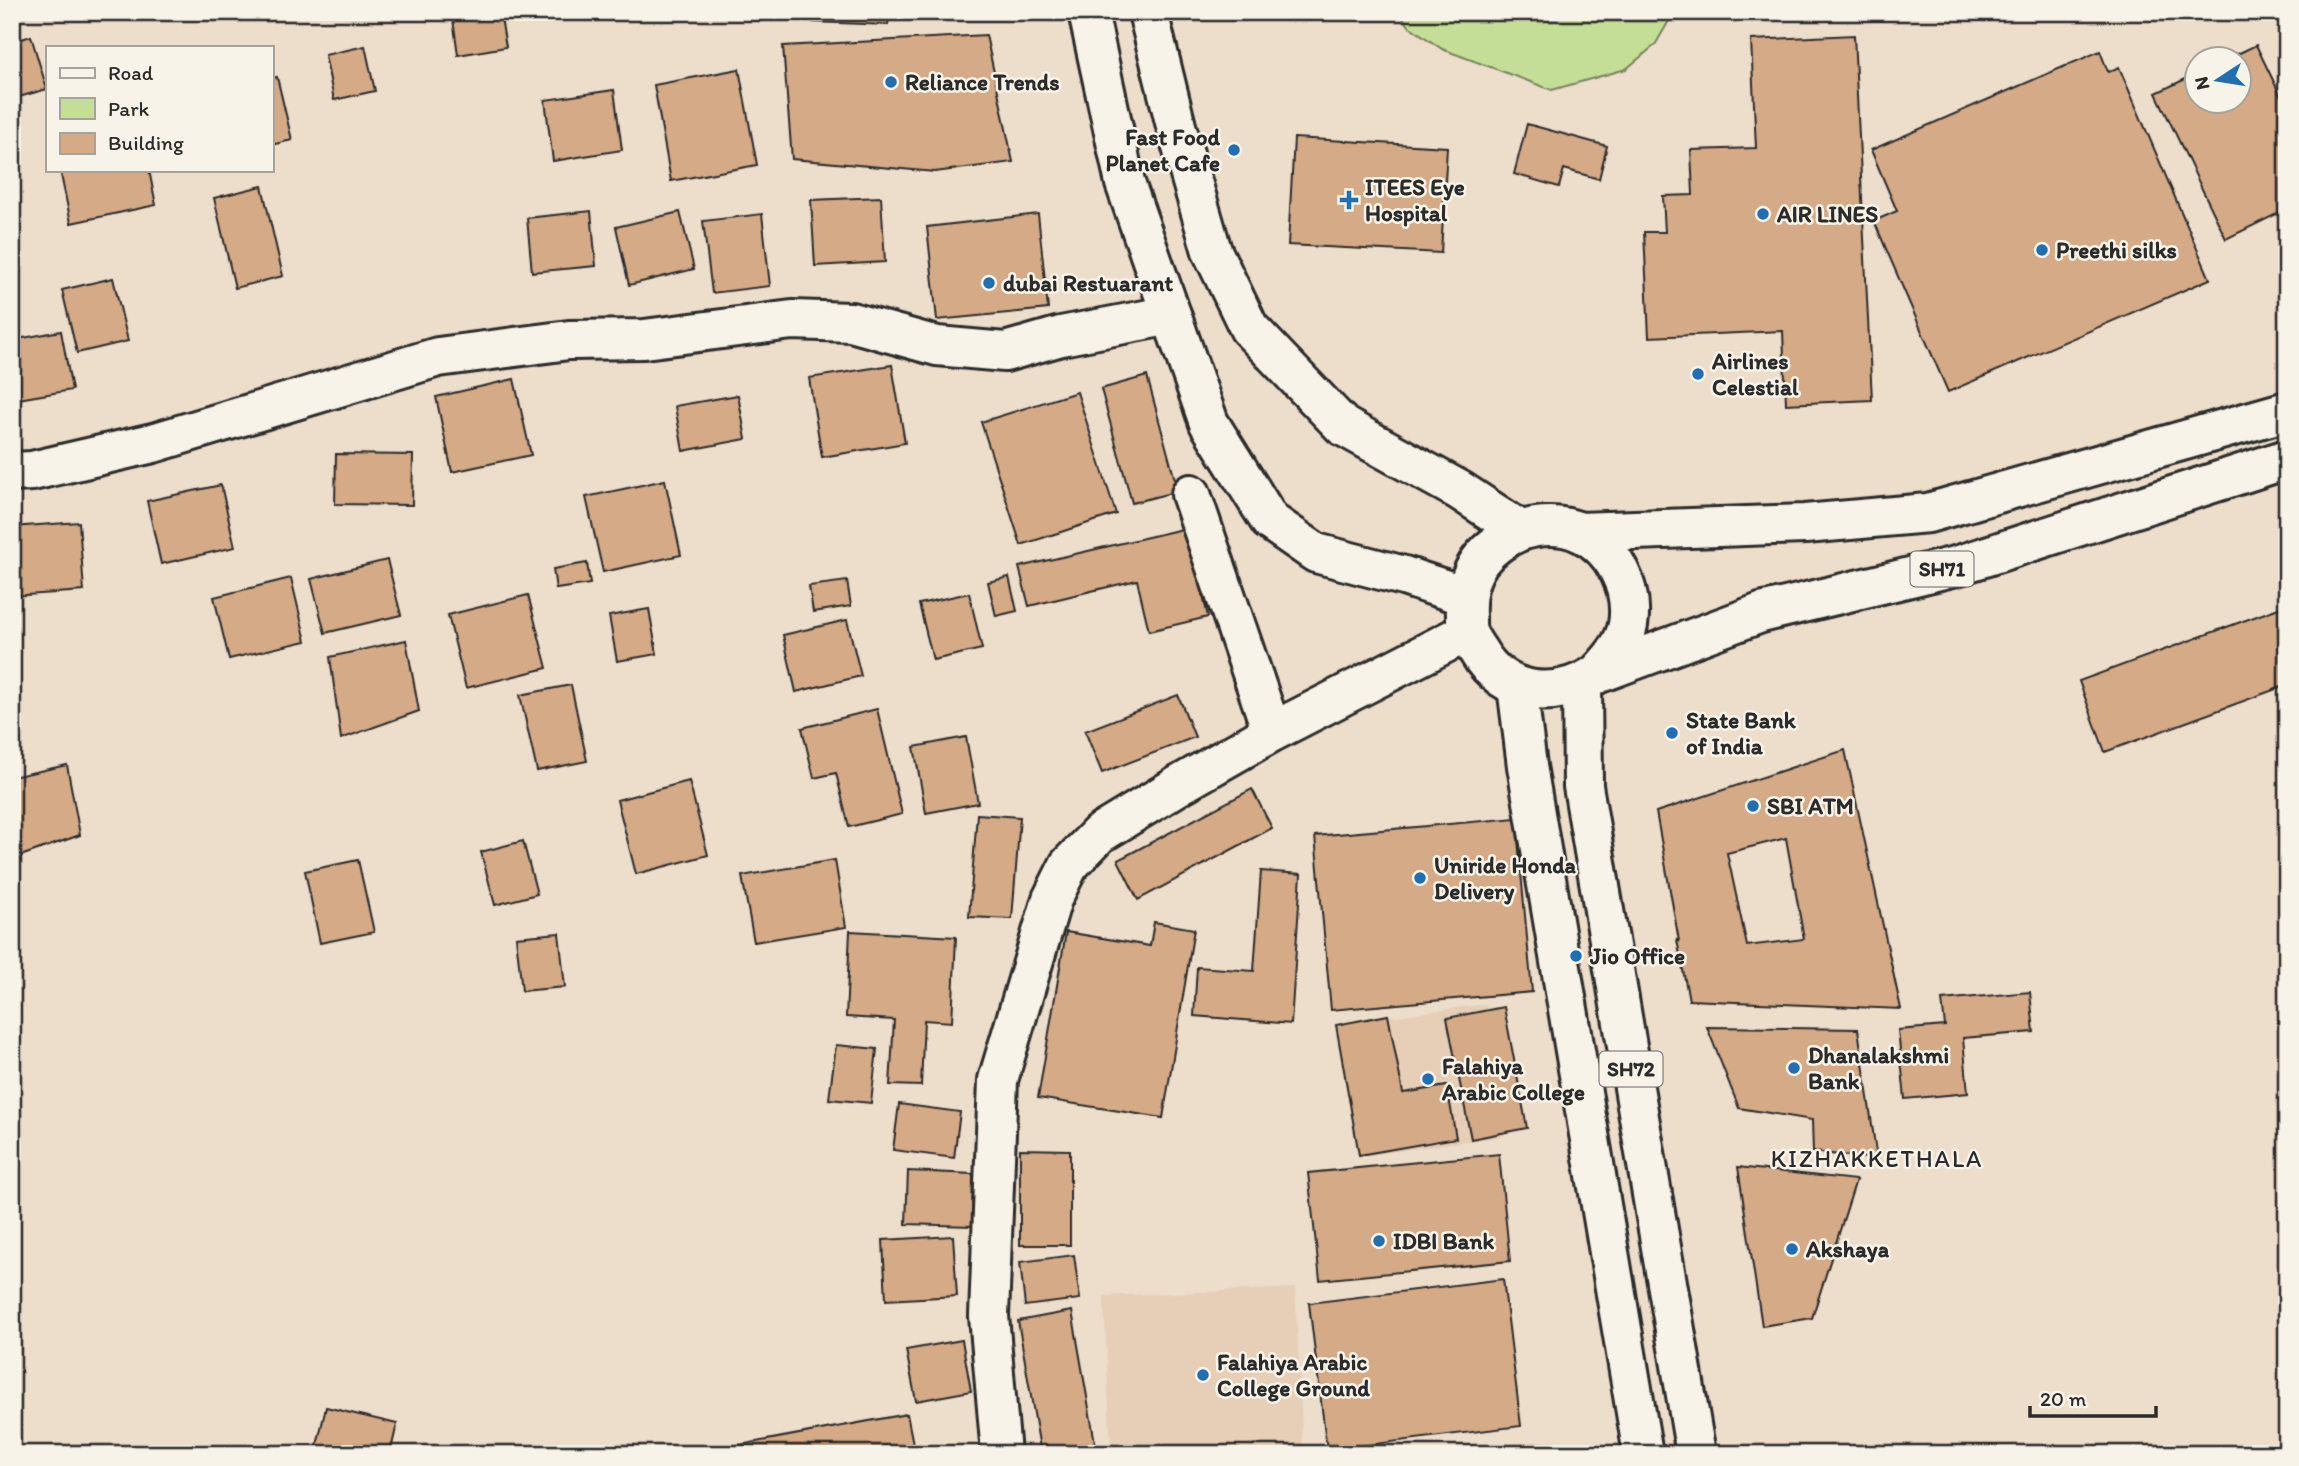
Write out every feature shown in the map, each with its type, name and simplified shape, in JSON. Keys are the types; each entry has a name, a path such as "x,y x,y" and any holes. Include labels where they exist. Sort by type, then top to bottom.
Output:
{"main road":[{"path":"1088,12 1125,183 1209,423 1270,521 1316,553 1404,576 1466,614"},
{"path":"1148,12 1176,125 1212,250 1249,328 1343,426 1459,490 1520,530"},
{"path":"12,472 32,471 153,443 438,358 569,340 645,339 792,320 851,322 937,346 1005,352 1061,336 1171,315"},
{"path":"1002,1454 989,1316 998,1080 1052,899 1069,865 1099,834 1466,614 1474,567 1494,545 1520,530 1549,526 1579,532 1805,524 1928,513 2287,411"},
{"name":"SH71","path":"1466,614 1486,665 1517,687 1538,692 1561,690 1760,613 1956,566 2287,459"},
{"path":"1191,494 1272,732"},
{"path":"1579,532 1609,555 1620,570 1629,598 1628,626 1616,653 1590,679"},
{"name":"SH72","path":"1590,679 1583,786 1696,1454"},
{"name":"SH72","path":"1517,687 1527,766 1643,1454"}],"shaded area":[{"name":"Falahiya Arabic College","path":"1486,1004 1504,1136 1370,1155 1352,1022"},
{"name":"Falahiya Arabic College Ground","path":"1295,1288 1303,1454 1111,1454 1104,1296"},
{"path":"1544,1441 1546,1454 1403,1454"}],"green space":[{"path":"1399,12 1674,12 1655,45 1626,69 1552,90 1442,49 1409,26"}],"building":[{"path":"452,12 500,12 506,47 458,55"},
{"path":"813,12 889,12 888,25 813,22"},
{"path":"1328,12 1386,12 1386,13 1329,15"},
{"name":"Reliance Trends","path":"986,35 1013,162 935,172 792,159 783,46"},
{"name":"AIR LINES","path":"1854,35 1872,400 1786,404 1783,331 1649,337 1644,232 1665,232 1663,196 1693,195 1691,150 1756,148 1751,40"},
{"path":"31,36 46,89 12,99 12,42"},
{"path":"2256,45 2287,109 2287,209 2226,239 2156,93 2184,80 2184,116 2254,116"},
{"path":"365,46 375,91 334,100 325,55"},
{"name":"Preethi silks","path":"2100,51 2108,72 2119,67 2210,279 1948,392 1874,221 1897,211 1871,150"},
{"path":"739,69 757,165 671,181 654,85"},
{"path":"277,77 292,140 273,145 273,78"},
{"path":"614,90 622,150 553,161 545,100"},
{"path":"1527,124 1607,146 1599,179 1564,169 1559,187 1514,174"},
{"path":"1294,138 1447,147 1441,253 1288,245"},
{"path":"60,172 149,172 156,205 71,223"},
{"path":"262,186 283,276 235,288 214,198"},
{"path":"881,197 885,262 815,266 811,200"},
{"path":"591,211 596,266 532,272 527,218"},
{"path":"680,212 694,269 629,285 616,227"},
{"path":"762,214 770,286 712,293 703,221"},
{"name":"dubai Restuarant","path":"1038,214 1048,309 937,320 927,227"},
{"path":"113,278 128,341 77,353 62,290"},
{"path":"61,331 72,390 12,400 12,340"},
{"path":"892,365 905,443 822,457 809,378"},
{"path":"1147,376 1178,491 1132,503 1101,389"},
{"path":"514,379 531,455 452,472 436,397"},
{"path":"1077,392 1116,514 1021,545 981,422"},
{"path":"738,395 746,439 683,451 675,406"},
{"path":"336,454 413,455 412,505 335,504"},
{"path":"665,480 681,555 603,572 586,497"},
{"path":"221,485 235,547 161,564 147,501"},
{"path":"79,522 84,591 12,596 12,527"},
{"path":"1187,528 1208,617 1149,631 1137,580 1029,606 1019,567"},
{"path":"387,560 401,615 325,633 311,579"},
{"path":"587,563 590,584 556,589 553,569"},
{"path":"1009,577 1017,611 996,616 988,582"},
{"path":"291,578 306,641 229,659 214,597"},
{"path":"847,581 851,606 813,612 809,586"},
{"path":"969,593 982,649 933,660 919,604"},
{"path":"528,595 547,668 466,688 448,615"},
{"path":"2287,605 2287,685 2105,752 2079,681"},
{"path":"649,609 657,654 617,661 609,616"},
{"path":"847,620 861,676 796,692 783,635"},
{"path":"406,640 419,711 341,739 330,657"},
{"path":"571,685 587,761 537,771 520,695"},
{"path":"1178,695 1195,737 1102,773 1085,731"},
{"path":"877,709 902,814 849,827 836,773 814,778 802,728"},
{"path":"966,737 978,803 926,813 914,747"},
{"path":"1845,750 1901,1009 1689,1000 1656,812","holes":["1786,838 1804,939 1747,946 1727,853"]},
{"path":"67,765 80,835 12,859 12,777"},
{"path":"689,781 708,855 636,874 617,800"},
{"path":"1252,789 1272,828 1138,900 1118,860"},
{"path":"977,814 1020,817 1012,919 969,917"},
{"name":"Uniride Honda Delivery","path":"1516,818 1532,992 1331,1010 1315,836"},
{"path":"523,841 537,894 495,905 481,852"},
{"path":"358,860 374,932 320,943 305,871"},
{"path":"835,860 846,927 754,942 742,876"},
{"path":"1261,871 1301,874 1291,1024 1194,1016 1197,967 1254,971"},
{"path":"1154,922 1194,929 1163,1118 1038,1098 1066,932 1150,946"},
{"path":"850,931 956,937 952,1022 924,1020 921,1086 890,1085 894,1020 846,1017"},
{"path":"559,933 565,987 522,991 516,937"},
{"path":"2030,992 2034,1032 1963,1038 1968,1093 1905,1099 1898,1030 1945,1026 1942,1000"},
{"path":"1504,1007 1527,1128 1471,1139 1447,1018"},
{"path":"1388,1015 1403,1093 1447,1086 1456,1138 1359,1155 1336,1025"},
{"name":"Dhanalakshmi Bank","path":"1707,1027 1858,1029 1877,1159 1813,1152 1812,1120 1739,1108"},
{"path":"836,1045 877,1049 871,1103 829,1099"},
{"path":"899,1104 960,1112 954,1158 893,1150"},
{"path":"1020,1149 1070,1150 1070,1245 1020,1245"},
{"path":"1499,1154 1510,1261 1320,1280 1308,1173"},
{"name":"Akshaya","path":"1738,1167 1856,1180 1812,1318 1762,1326"},
{"path":"908,1171 973,1174 972,1226 906,1224"},
{"path":"953,1236 957,1296 886,1300 883,1240"},
{"path":"1074,1255 1080,1299 1025,1306 1020,1262"},
{"path":"1503,1279 1521,1426 1327,1450 1309,1303"},
{"path":"1072,1311 1097,1454 1041,1454 1018,1321"},
{"path":"962,1340 971,1391 916,1401 906,1350"},
{"path":"326,1407 397,1424 390,1454 315,1454"},
{"path":"907,1414 915,1454 714,1454 713,1450"}],"place":[{"name":"Reliance Trends","path":"891,82"},
{"name":"Fast Food Planet Cafe","path":"1234,150"},
{"name":"ITEES Eye Hospital","path":"1349,200"},
{"name":"AIR LINES","path":"1763,214"},
{"name":"Preethi silks","path":"2042,250"},
{"name":"dubai Restuarant","path":"989,283"},
{"name":"Airlines Celestial","path":"1698,374"},
{"name":"State Bank of India","path":"1672,733"},
{"name":"SBI ATM","path":"1753,806"},
{"name":"Uniride Honda Delivery","path":"1420,878"},
{"name":"Jio Office","path":"1576,956"},
{"name":"Dhanalakshmi Bank","path":"1794,1068"},
{"name":"Falahiya Arabic College","path":"1428,1079"},
{"name":"IDBI Bank","path":"1379,1241"},
{"name":"Akshaya","path":"1792,1249"},
{"name":"Falahiya Arabic College Ground","path":"1203,1375"}],"district":[{"name":"KIZHAKKETHALA","path":"1877,1159"}]}
